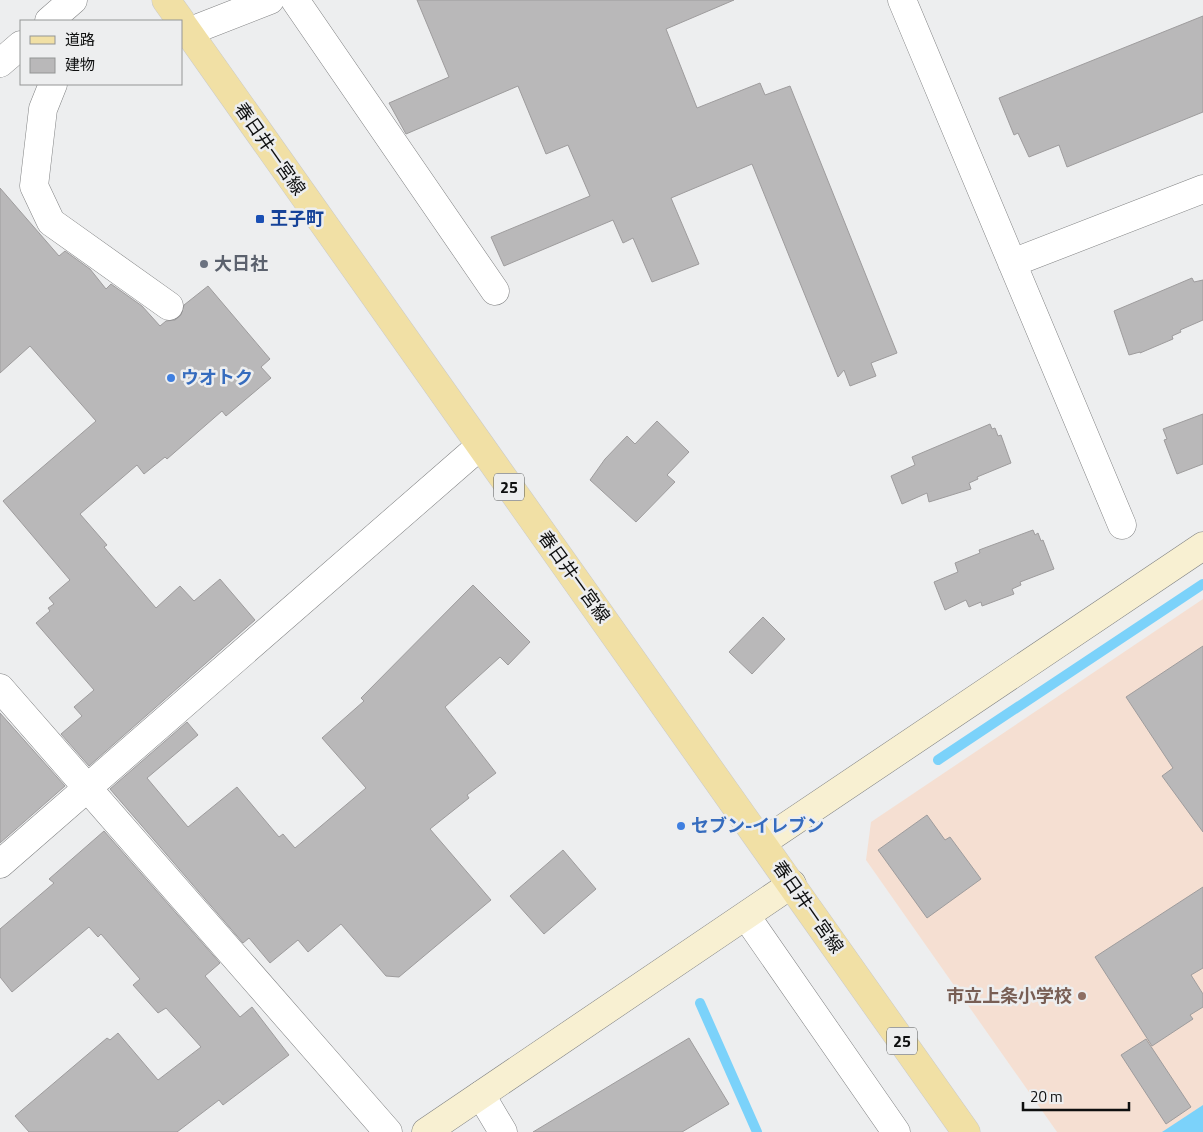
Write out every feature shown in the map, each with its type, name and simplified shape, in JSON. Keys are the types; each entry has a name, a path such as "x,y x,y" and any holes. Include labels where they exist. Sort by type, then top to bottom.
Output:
{"main road":[{"name":"春日井一宮線","path":"166,0 180,20"},
{"name":"春日井一宮線","path":"183,25 480,446 763,842 966,1132"}],"street":[{"path":"183,25 270,0"},
{"path":"295,0 495,291"},
{"path":"902,0 1122,525"},
{"path":"0,63 20,46"},
{"path":"53,85 43,109 34,186 51,222 169,306"},
{"path":"1012,263 1203,189"},
{"path":"0,864 480,446"},
{"path":"763,842 1203,546"},
{"path":"0,688 388,1132"},
{"path":"426,1132 792,884"},
{"path":"746,916 896,1132"},
{"path":"481,1095 503,1132"}],"shaded area":[{"name":"市立上条小学校","path":"1203,599 1203,1132 1057,1132 866,860 871,822"}],"water":[{"path":"1203,1105 1203,1132 1162,1132"}],"building":[{"path":"417,0 734,0 666,29 697,108 760,83 765,95 790,86 897,353 871,363 876,376 850,386 844,370 838,377 752,164 671,198 699,264 652,282 633,238 623,243 613,220 504,266 491,237 590,196 568,145 546,154 518,86 406,134 389,103 449,77"},
{"path":"1203,16 1203,112 1067,167 1059,145 1029,157 1018,133 1014,135 999,98"},
{"path":"0,188 59,256 65,251 90,269 106,289 111,284 142,306 160,326 166,321 175,320 181,315 184,305 208,286 270,359 261,367 271,378 226,416 222,411 167,459 165,457 144,474 137,465 80,514 107,545 104,547 156,608 180,586 194,601 220,579 255,620 89,766 61,734 82,716 74,707 94,690 36,623 50,611 48,608 54,604 49,598 70,580 3,501 96,421 30,346 0,373"},
{"path":"1192,278 1194,282 1203,280 1203,320 1180,330 1181,332 1172,336 1173,339 1140,353 1129,355 1114,311"},
{"path":"1203,414 1203,464 1177,474 1164,440 1167,439 1163,429"},
{"path":"657,421 689,452 667,475 675,482 636,522 590,480 605,459 627,436 635,444"},
{"path":"990,424 992,429 995,428 998,436 1001,435 1011,463 977,477 978,479 969,483 971,489 929,502 927,493 902,504 891,476 915,465 912,457"},
{"path":"1033,530 1035,535 1038,533 1041,541 1043,540 1054,569 1020,582 1021,585 1012,589 1014,594 982,606 981,602 969,607 966,600 945,610 934,582 958,572 955,563 980,553 979,550"},
{"path":"473,585 530,642 508,665 500,657 445,707 496,773 467,795 469,798 430,829 491,900 399,977 386,976 341,924 308,952 298,940 270,963 249,938 243,943 110,789 187,722 198,735 147,778 188,827 237,787 279,837 283,834 295,848 366,788 322,738 364,701 361,698"},
{"path":"763,617 785,639 752,674 729,652"},
{"path":"1203,646 1203,832 1162,776 1173,768 1126,697"},
{"path":"0,713 65,786 0,843"},
{"path":"927,815 945,840 950,837 981,879 927,918 878,850"},
{"path":"104,831 220,963 205,976 240,1017 252,1007 289,1055 223,1105 219,1100 177,1132 29,1132 15,1116 107,1038 110,1040 118,1033 158,1080 201,1047 166,1008 158,1013 133,985 140,979 101,934 98,937 89,927 12,992 0,977 0,929 54,883 49,879"},
{"path":"563,850 596,889 544,934 510,896"},
{"path":"1203,887 1203,968 1191,975 1203,994 1203,1007 1190,1015 1193,1019 1152,1046 1095,957"},
{"path":"689,1038 729,1104 682,1132 533,1132"},
{"path":"1146,1039 1191,1107 1166,1124 1121,1055"}],"waterway":[{"path":"938,760 1203,584"},
{"path":"700,1003 757,1132"}],"place":[{"name":"王子町","path":"260,219"},
{"name":"大日社","path":"204,264"},
{"name":"ウオトク","path":"171,378"},
{"name":"セブン-イレブン","path":"681,826"},
{"name":"市立上条小学校","path":"1082,996"}]}
